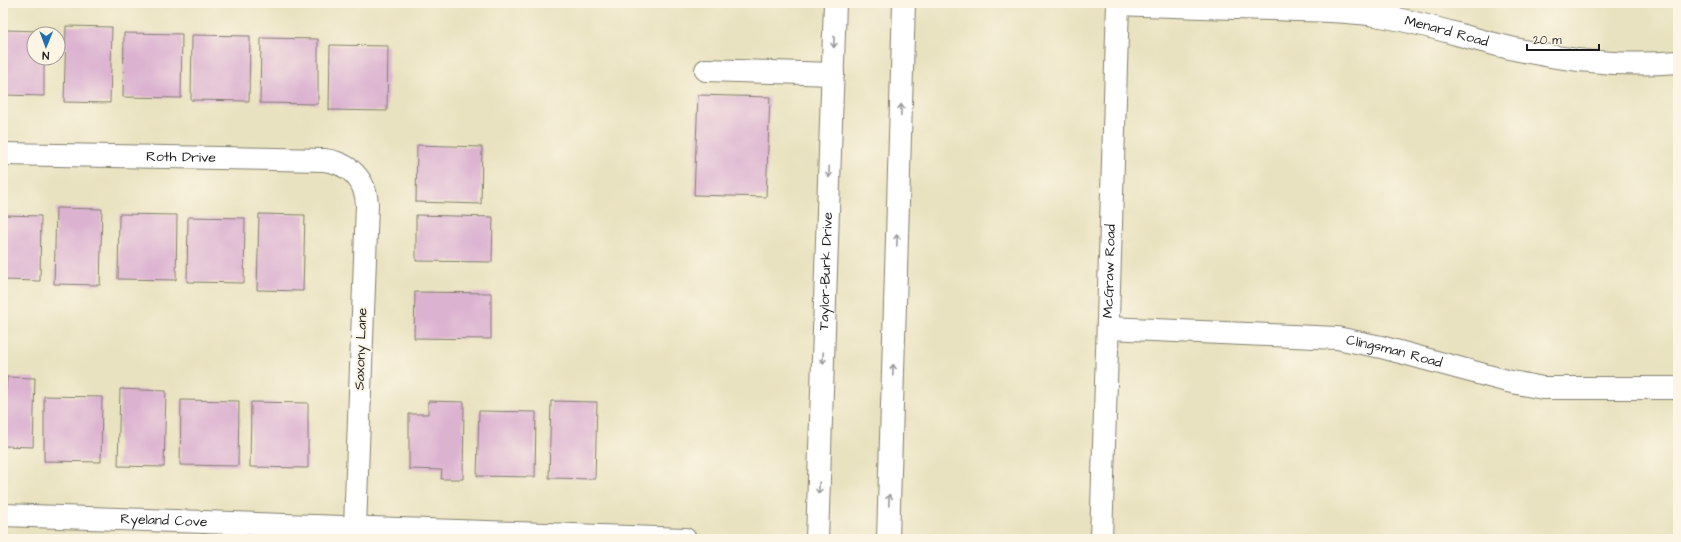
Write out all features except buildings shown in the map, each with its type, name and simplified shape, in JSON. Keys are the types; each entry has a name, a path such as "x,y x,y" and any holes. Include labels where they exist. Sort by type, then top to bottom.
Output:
{"street":[{"name":"Taylor-Burk Drive","path":"817,539 835,3"},
{"path":"888,539 904,3"},
{"name":"Menard Road","path":"1118,4 1326,11 1374,15 1425,25 1499,46 1574,60 1617,64 1678,62"},
{"name":"McGraw Road","path":"1102,539 1118,4"},
{"path":"706,70 832,74"},
{"name":"Roth Drive","path":"3,154 324,160 344,165 355,174"},
{"name":"Saxony Lane","path":"355,174 365,191 366,205 355,526"},
{"name":"Clingsman Road","path":"1108,328 1337,338 1381,346 1507,381 1543,388 1678,388"},
{"name":"Ryeland Cove","path":"3,515 355,526 617,538 685,539"}]}
